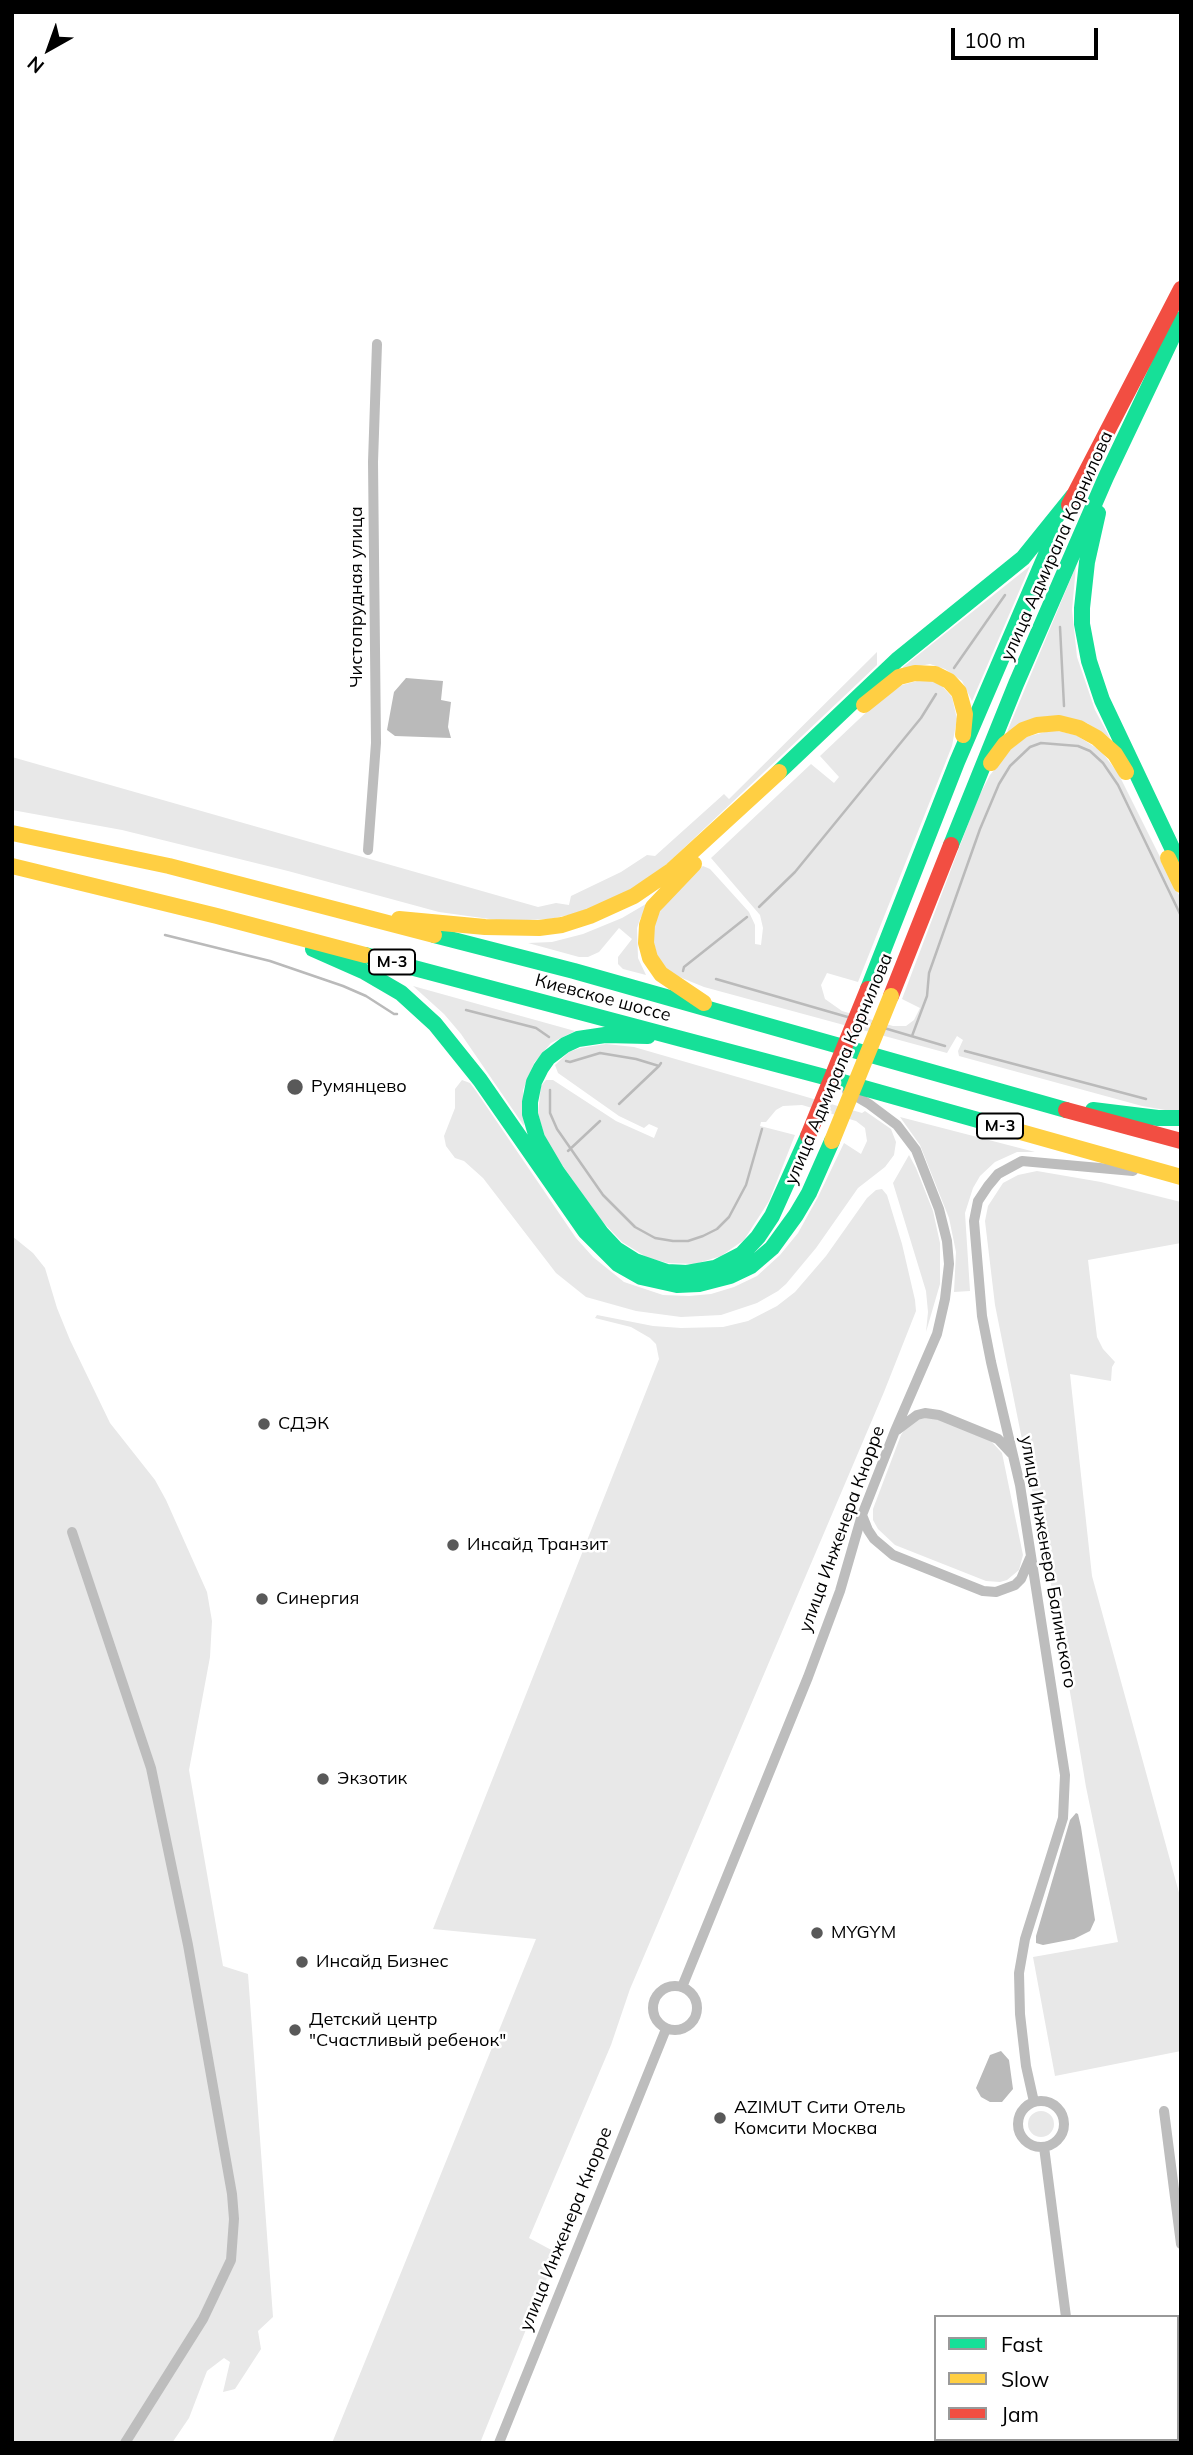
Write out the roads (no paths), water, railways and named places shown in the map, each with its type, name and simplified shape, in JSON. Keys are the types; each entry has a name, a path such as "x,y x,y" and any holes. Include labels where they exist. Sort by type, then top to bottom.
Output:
{"main road":[{"name":"улица Адмирала Корнилова","path":"676,1037 621,1034 578,1039 548,1058 531,1092 533,1125 546,1156 594,1224 624,1255 645,1266 677,1273 706,1270 734,1260 751,1246 778,1205 868,989 957,762 1043,560 1073,496 1181,289"},
{"name":"улица Адмирала Корнилова","path":"218,916 331,956 401,993 416,1006 466,1060 593,1241 618,1264 642,1277 688,1285 719,1279 751,1266 772,1248 809,1193 1016,684 1106,477 1181,319"},
{"path":"1106,477 1084,586 1082,624 1085,645 1102,700 1181,867"},
{"path":"356,914 459,925 539,928 562,925 590,916 634,896 672,870 701,845 897,660 1013,568 1045,534 1073,496"},
{"path":"732,1014 688,994 661,974 652,963 646,943 647,925 651,911 663,894 875,695 899,677 932,673 945,678 955,687 965,714 957,762"},
{"path":"978,778 1005,744 1023,730 1052,723 1085,731 1106,745 1125,769 1181,885"},
{"name":"Киевское шоссе","path":"12,833 169,866 356,914 732,1014 1181,1141"},
{"name":"Киевское шоссе","path":"12,866 218,916 676,1037 1180,1176"},
{"path":"1050,1105 1158,1118 1181,1118"}],"street":[{"name":"Чистопрудная улица","path":"368,850 376,743 373,462 377,344"},
{"name":"улица Инженера Кнорре","path":"682,1987 808,1677 840,1591 862,1515 940,1324 948,1275 947,1241 916,1150 897,1125 869,1104 821,1076"},
{"name":"улица Инженера Балинского","path":"1034,2102 1026,2066 1019,1973 1026,1939 1063,1818 1065,1775 1013,1455 982,1316 974,1221 978,1201 998,1174 1021,1161 1180,1176"},
{"path":"895,1431 917,1415 939,1415 998,1439 1013,1455"},
{"path":"862,1515 867,1530 893,1555 983,1591 996,1592 1015,1585 1026,1570 1031,1555"},
{"path":"72,1532 151,1768 188,1944 232,2194 234,2219 232,2260 203,2319 125,2443"},
{"path":"668,1987 682,1987 694,1997 697,2012 694,2020 682,2029 666,2029 653,2015 654,2001 657,1995 668,1987"},
{"name":"улица Инженера Кнорре","path":"499,2443 666,2029"},
{"path":"1034,2102 1050,2102 1063,2117 1064,2129 1060,2137 1052,2145 1044,2147 1028,2144 1018,2131 1019,2115 1023,2108 1034,2102"},
{"path":"1164,2111 1181,2244"},
{"path":"1044,2147 1066,2315"}],"waterway":[{"path":"954,668 1005,595"},
{"path":"1060,627 1064,706"},
{"path":"759,907 795,872 921,718 936,694"},
{"path":"912,1036 927,996 929,973 980,829 999,784 1010,766 1030,747 1041,743 1078,746 1090,751 1103,763 1118,785 1181,916"},
{"path":"683,971 684,967 747,917"},
{"path":"165,935 270,961 343,986 397,1014"},
{"path":"716,979 851,1018"},
{"path":"466,1010 536,1028 549,1037"},
{"path":"860,1021 874,1025"},
{"path":"884,1028 945,1046"},
{"path":"965,1051 1146,1099"},
{"path":"566,1061 600,1053 659,1066 661,1063"},
{"path":"619,1104 659,1066"},
{"path":"550,1090 550,1113 557,1129 603,1195 635,1227 655,1238 688,1241 717,1229 729,1217 746,1185 762,1129"},
{"path":"568,1151 600,1121"}],"place":[{"name":"Румянцево","path":"295,1087"},
{"name":"СДЭК","path":"264,1424"},
{"name":"Инсайд Транзит","path":"453,1545"},
{"name":"Синергия","path":"262,1599"},
{"name":"Экзотик","path":"323,1779"},
{"name":"MYGYM","path":"817,1933"},
{"name":"Инсайд Бизнес","path":"302,1962"},
{"name":"Детский центр \"Счастливый ребенок\"","path":"295,2030"},
{"name":"AZIMUT Сити Отель Комсити Москва","path":"720,2118"}]}
